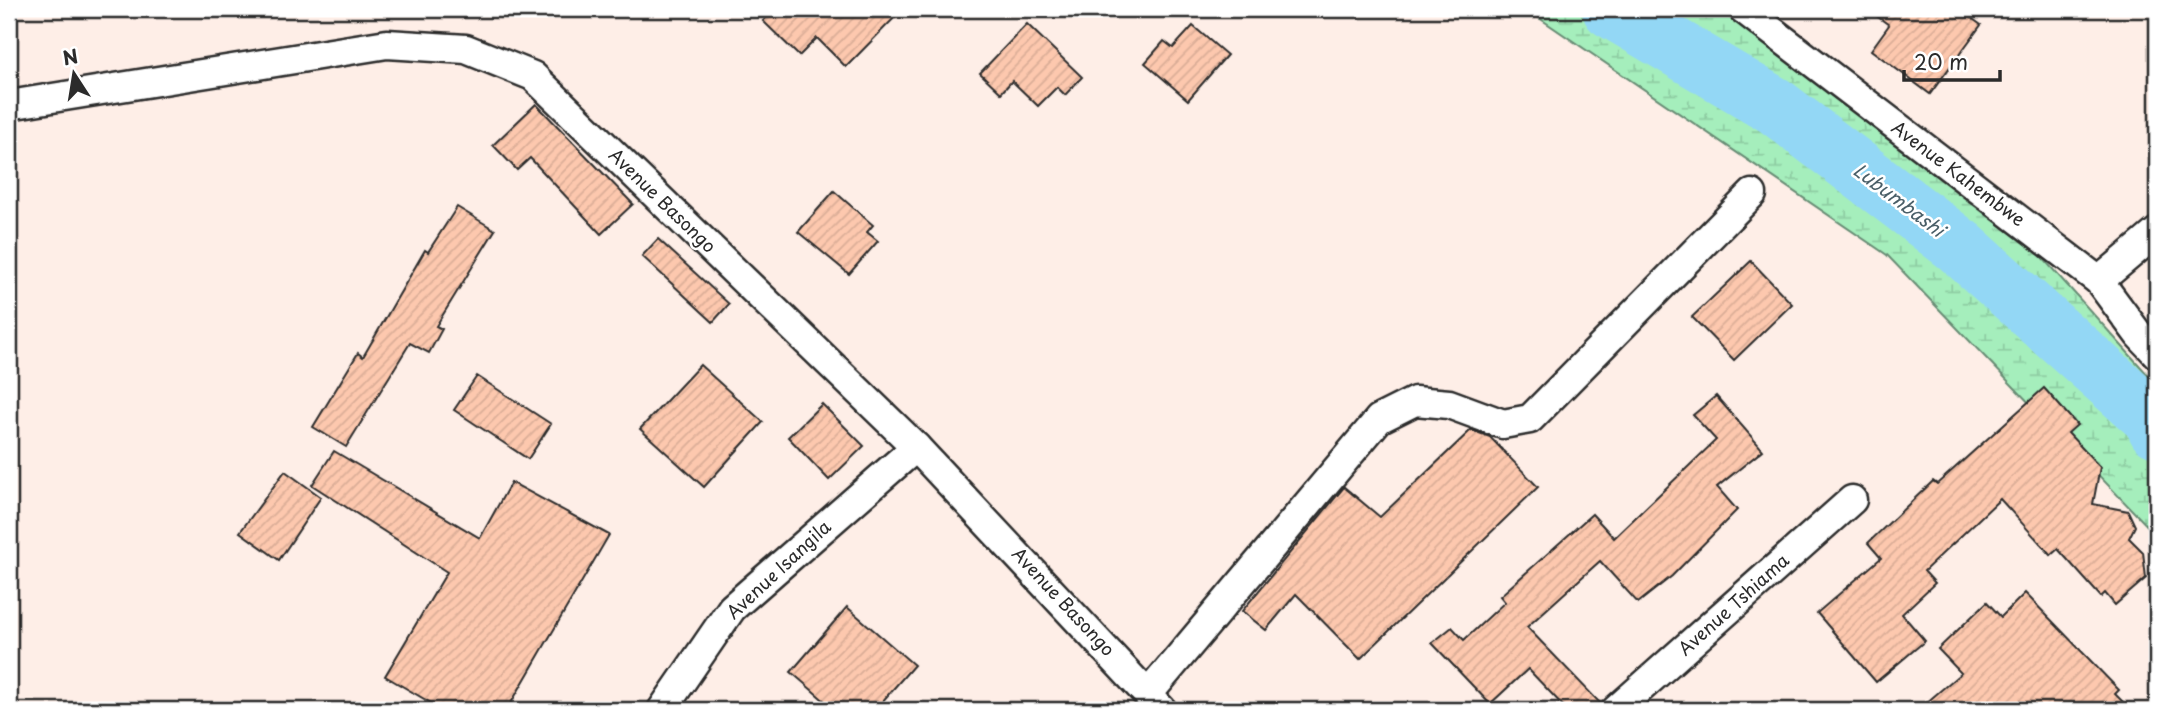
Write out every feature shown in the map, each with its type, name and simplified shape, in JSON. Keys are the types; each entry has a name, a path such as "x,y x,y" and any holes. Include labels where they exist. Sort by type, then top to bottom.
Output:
{"street":[{"name":"Avenue Kahembwe","path":"1743,9 2099,281 2138,335 2157,354"},
{"name":"Avenue Basongo","path":"9,105 387,44 466,48 533,76 916,447 1156,702"},
{"path":"1156,702 1379,419 1415,401 1449,404 1503,424 1531,419 1752,194"},
{"path":"2099,281 2157,232"},
{"name":"Avenue Isangila","path":"662,710 732,608 916,447"},
{"name":"Avenue Tshiama","path":"1616,710 1852,500"}],"green space":[{"path":"1526,9 1716,9 1942,146 2157,385 2157,536 1887,255"}],"building":[{"path":"775,9 903,9 846,67 817,38 799,56 763,21"},
{"path":"1867,9 1959,9 1981,25 1930,94 1871,50 1889,25"},
{"path":"1027,24 1082,77 1065,95 1057,87 1038,106 1012,81 1001,93 980,73"},
{"path":"1193,26 1227,55 1188,100 1145,63 1164,41 1173,48"},
{"path":"536,104 633,204 601,234 530,158 517,170 493,145"},
{"path":"834,191 873,225 867,232 878,241 849,274 798,232"},
{"path":"457,207 495,230 436,326 442,329 429,353 410,343 346,447 313,427 358,353 363,357 425,250 428,252"},
{"path":"658,239 729,304 713,322 642,256"},
{"path":"1751,261 1792,304 1734,360 1692,317"},
{"path":"700,365 763,422 704,487 640,429"},
{"path":"477,376 551,424 528,459 454,410"},
{"path":"2044,388 2077,425 2068,433 2100,467 2093,504 2128,511 2135,526 2129,538 2143,552 2146,578 2115,605 2105,593 2101,597 2058,549 2051,555 2000,499 1924,571 1935,583 1902,614 1925,641 1876,682 1817,613 1881,558 1868,543 1933,481 1937,484"},
{"path":"1716,396 1763,450 1717,487 1737,510 1672,576 1638,603 1600,561 1527,627 1601,704 1600,710 1567,710 1528,669 1490,704 1432,643 1452,627 1464,640 1505,602 1500,596 1592,514 1614,538 1716,440 1693,415"},
{"path":"822,404 864,446 829,480 788,437"},
{"path":"1471,430 1490,437 1538,487 1360,659 1296,594 1266,630 1242,611 1344,487 1380,517"},
{"path":"334,451 480,538 511,482 609,535 507,710 443,710 385,676 447,572 312,485"},
{"path":"285,471 321,497 279,560 240,532"},
{"path":"2025,593 2119,690 2115,694 2131,710 1918,710 1961,673 1938,649 1987,602 2001,617"},
{"path":"847,607 914,665 875,710 835,710 791,672"}],"waterway":[{"name":"Lubumbashi","path":"1611,9 1775,106 1959,246 2151,417 2157,429"}]}
